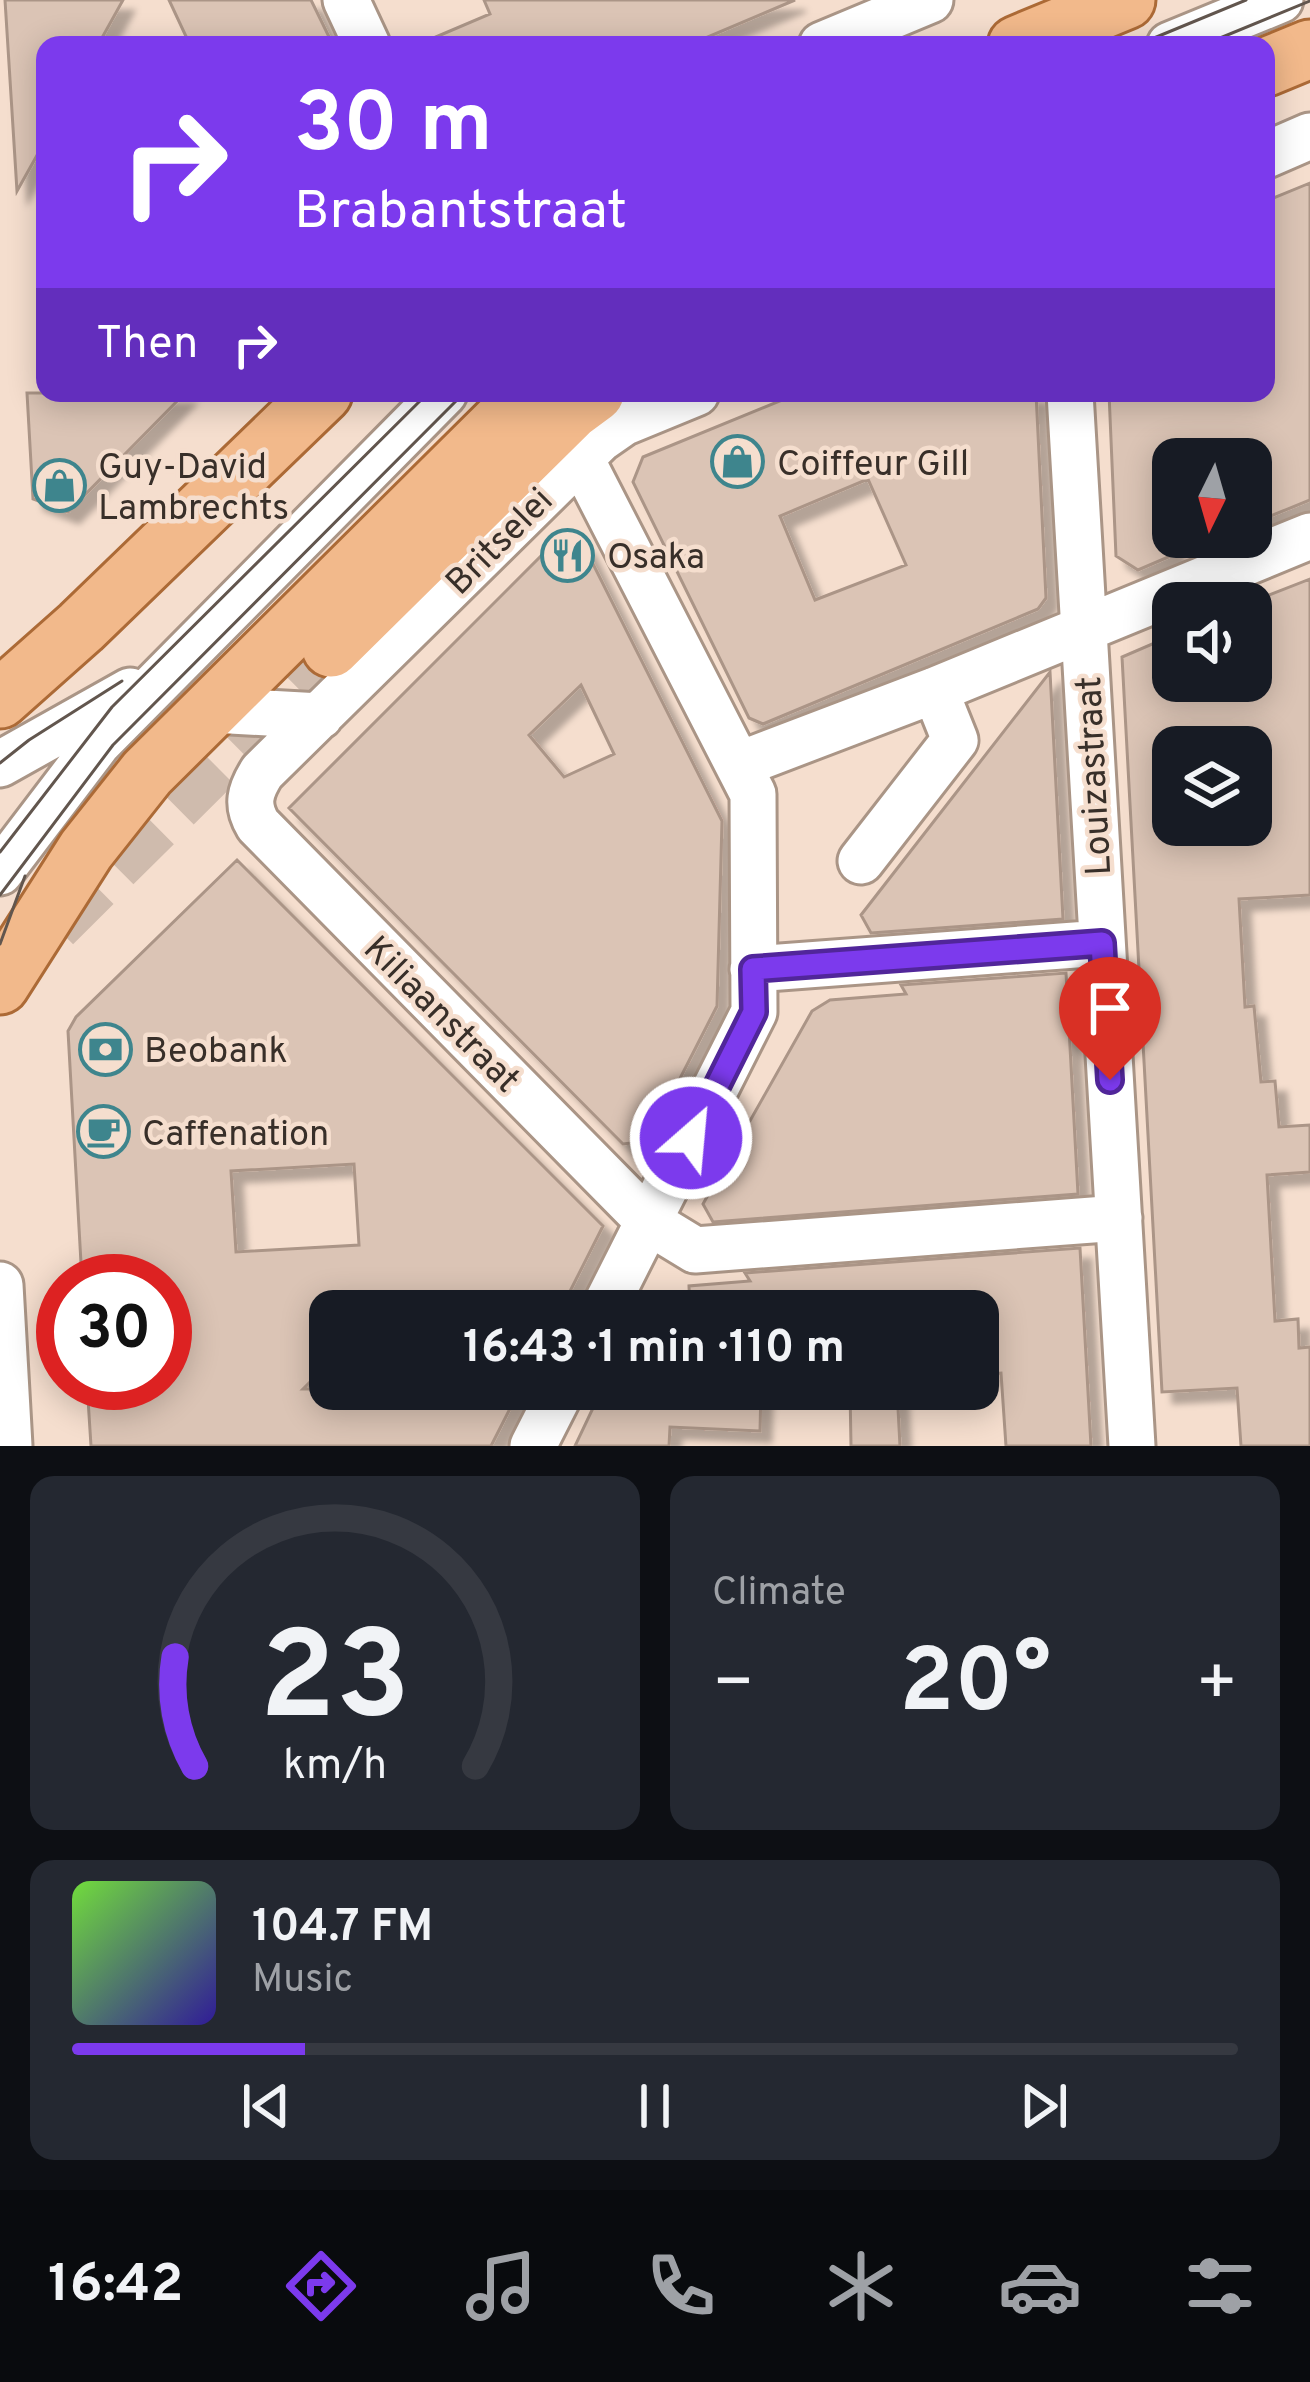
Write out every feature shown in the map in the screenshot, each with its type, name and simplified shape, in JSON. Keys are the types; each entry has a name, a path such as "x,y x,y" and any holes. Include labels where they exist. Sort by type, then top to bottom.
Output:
{"main road":[{"path":"1039,36 1126,0"},
{"path":"1275,63 1310,49"},
{"path":"0,699 314,402"},
{"path":"0,985 86,850 147,773 519,402"},
{"path":"331,648 583,402"}],"street":[{"path":"346,0 363,36"},
{"path":"844,36 930,0"},
{"path":"1192,36 1280,0"},
{"path":"1275,151 1310,136"},
{"path":"0,872 98,743 435,402"},
{"name":"Britselei","path":"250,798 262,772 600,439 623,423 673,402"},
{"name":"Louizastraat","path":"1071,402 1132,1446"},
{"path":"581,459 753,794 754,1012 614,1290"},
{"path":"739,765 1310,536"},
{"path":"0,764 165,674"},
{"path":"861,861 955,740 935,690"},
{"path":"213,710 320,716"},
{"name":"Kiliaanstraat","path":"250,798 258,825 649,1222 695,1250 1118,1218"},
{"path":"753,969 1102,943"},
{"path":"0,1285 9,1446"},
{"path":"533,1446 551,1410"}],"building":[{"path":"5,0 123,0 103,36 36,36 36,157 17,191"},
{"path":"169,0 311,0 329,36 186,36"},
{"path":"484,0 795,0 710,36 438,36 490,14"},
{"path":"1310,183 1310,500 1272,515 1272,438 1152,438 1152,558 1166,558 1138,570 1116,556 1109,402 1275,402 1275,197"},
{"path":"27,393 36,393 36,402 176,402 68,512 33,499"},
{"path":"777,402 1036,402 1046,598 1038,609 763,724 749,718 633,482 643,457","holes":["868,479 906,565 815,600 780,516"]},
{"path":"558,539 583,544 722,821 717,1006 648,1141 623,1144 289,808","holes":["581,685 614,754 564,777 529,735"]},
{"path":"1310,579 1310,895 1239,899 1245,1007 1254,1006 1261,1082 1275,1081 1279,1127 1310,1125 1310,1172 1267,1175 1275,1321 1298,1319 1299,1348 1310,1347 1310,1446 1241,1446 1237,1388 1162,1392 1122,657 1152,644 1152,702 1272,702 1272,594"},
{"path":"1050,672 1063,919 871,933 861,915"},
{"path":"237,860 603,1226 571,1290 309,1290 309,1383 303,1389 309,1389 309,1410 509,1410 491,1446 91,1446 89,1410 192,1410 192,1254 80,1254 68,1031 76,1017","holes":["354,1164 359,1245 236,1252 231,1171"]},
{"path":"1066,973 1078,1194 713,1222 703,1204 812,1011 830,1000 906,994 901,985"},
{"path":"1080,1248 1091,1446 1006,1446 999,1373 999,1290 689,1290 689,1286 750,1281 745,1273"},
{"path":"592,1410 760,1410 760,1431 670,1427 669,1446 575,1446"},
{"path":"850,1410 898,1410 900,1446 851,1446"}],"tunnel":[{"path":"53,924 331,648"}],"tram line":[{"path":"1159,36 1246,0"},
{"path":"1225,36 1310,1"},
{"path":"0,852 112,707 419,402"},
{"path":"0,895 113,745 455,402"},
{"path":"0,763 122,681"},
{"path":"0,944 25,876"}],"place":[{"name":"Coiffeur Gill","path":"738,462"},
{"name":"Guy-David Lambrechts","path":"59,486"},
{"name":"Osaka","path":"568,555"},
{"name":"Beobank","path":"105,1049"},
{"name":"Caffenation","path":"103,1132"}],"route":[{"path":"691,1138 754,1012 753,969 1102,943 1110,1080"}]}
